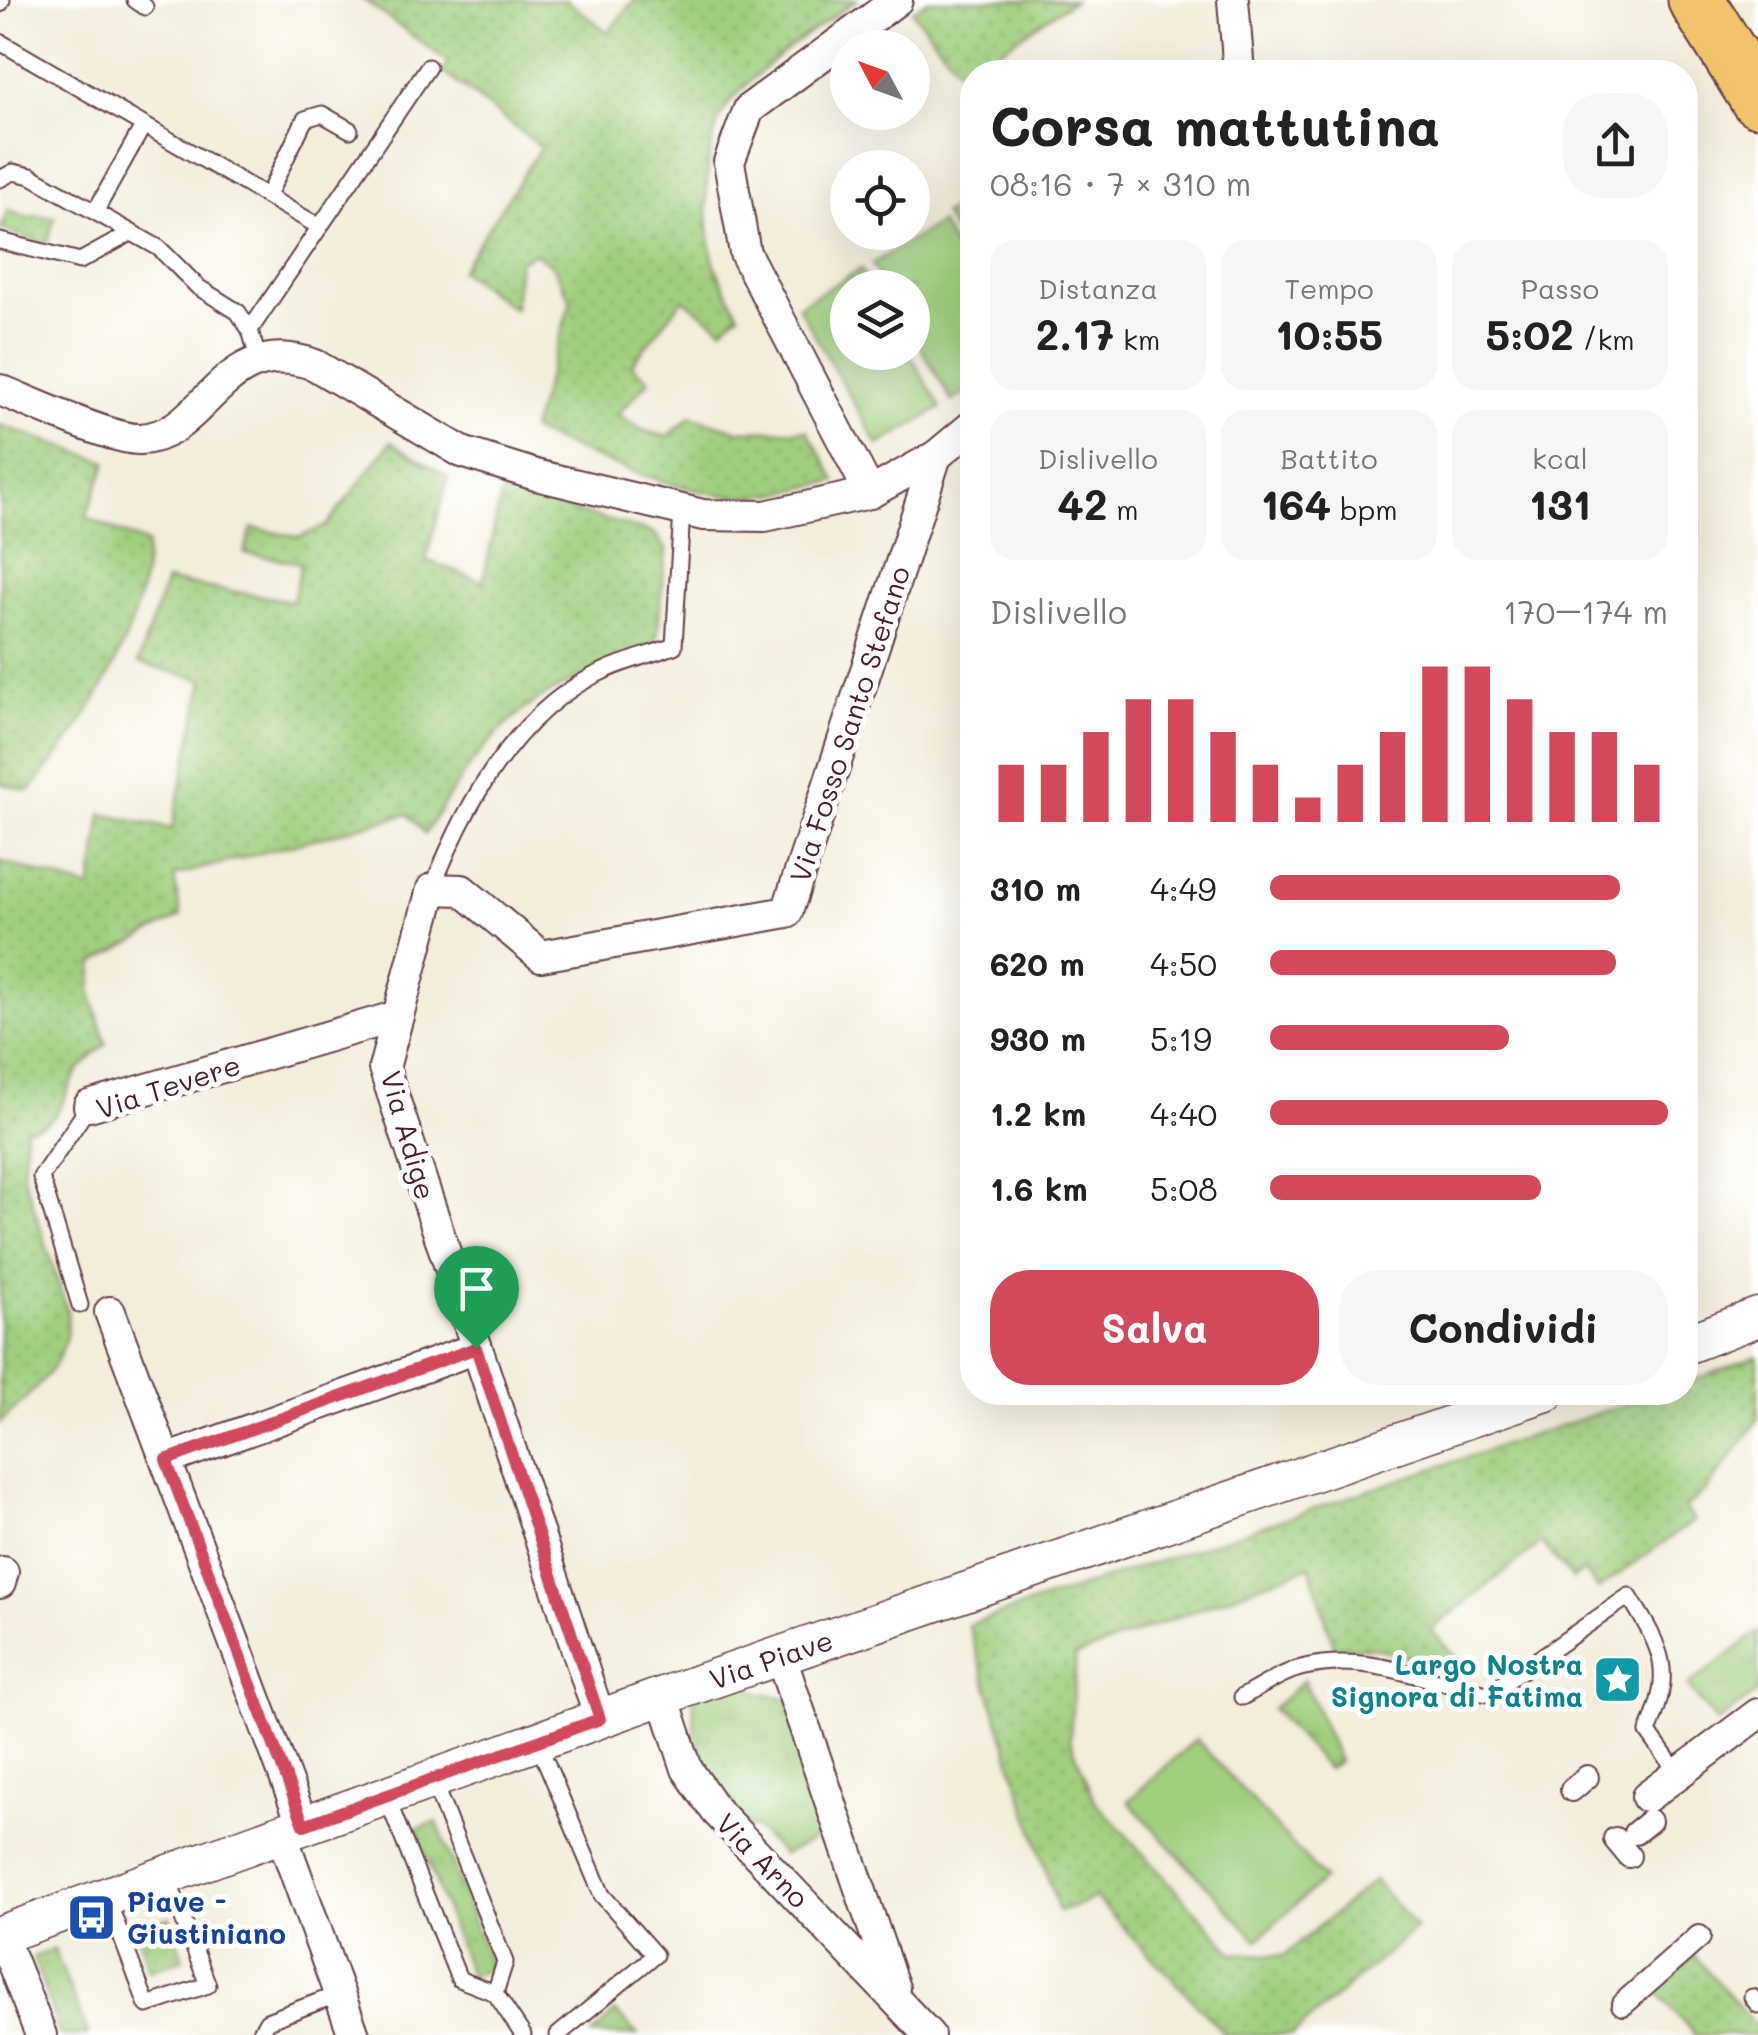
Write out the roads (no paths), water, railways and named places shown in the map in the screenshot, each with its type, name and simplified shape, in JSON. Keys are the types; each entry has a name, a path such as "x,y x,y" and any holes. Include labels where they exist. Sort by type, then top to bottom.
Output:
{"highway":[{"path":"1701,10 1758,99"}],"street":[{"path":"870,493 744,252 729,162 748,110 897,0"},
{"path":"1232,0 1238,60"},
{"path":"0,390 138,440 171,433 218,383 259,362 292,357 315,365 462,452 536,475 702,515 765,516 870,493 936,456 960,436"},
{"name":"Via Fosso Santo Stefano","path":"432,889 462,890 542,956 787,912 936,456"},
{"name":"Via Adige","path":"432,889 384,1068 600,1719"},
{"name":"Via Tevere","path":"90,1106 398,1016"},
{"path":"110,1312 166,1460 292,1829 354,2035"},
{"path":"1698,1340 1758,1317"},
{"path":"166,1460 476,1348"},
{"name":"Via Piave","path":"1,1934 663,1696 1508,1405"},
{"name":"Via Arno","path":"780,1656 898,2001"},
{"name":"Via Arno","path":"663,1696 687,1769 716,1810 929,2035"},
{"path":"1630,1836 1678,1774 1758,1714"},
{"path":"1,1934 41,2035"},
{"path":"1623,2004 1699,1937"}],"lane":[{"path":"0,42 320,227"},
{"path":"250,330 428,67"},
{"path":"267,197 305,119 322,114 350,130"},
{"path":"95,212 143,126"},
{"path":"0,179 22,172 158,248 198,287 238,312 250,330 259,362"},
{"path":"0,241 80,261 131,232"},
{"path":"432,889 448,848 490,770 540,715 604,671 674,646 682,510"},
{"name":"Via Tevere","path":"80,1305 40,1177 90,1106"},
{"path":"1242,1697 1302,1667 1346,1663 1403,1669 1488,1694 1629,1596 1658,1641 1665,1691 1648,1732 1678,1774"},
{"path":"538,1742 602,1896 655,1955 558,2035"},
{"path":"432,1779 505,1962 495,1993"},
{"path":"386,1796 459,1979 495,1993 522,2035"},
{"path":"106,1896 147,2005 208,1984 166,1875"},
{"path":"259,2035 268,2021 339,1994"}],"place":[{"name":"Largo Nostra Signora di Fatima","path":"1618,1680"},
{"name":"Piave - Giustiniano","path":"92,1917"}]}
